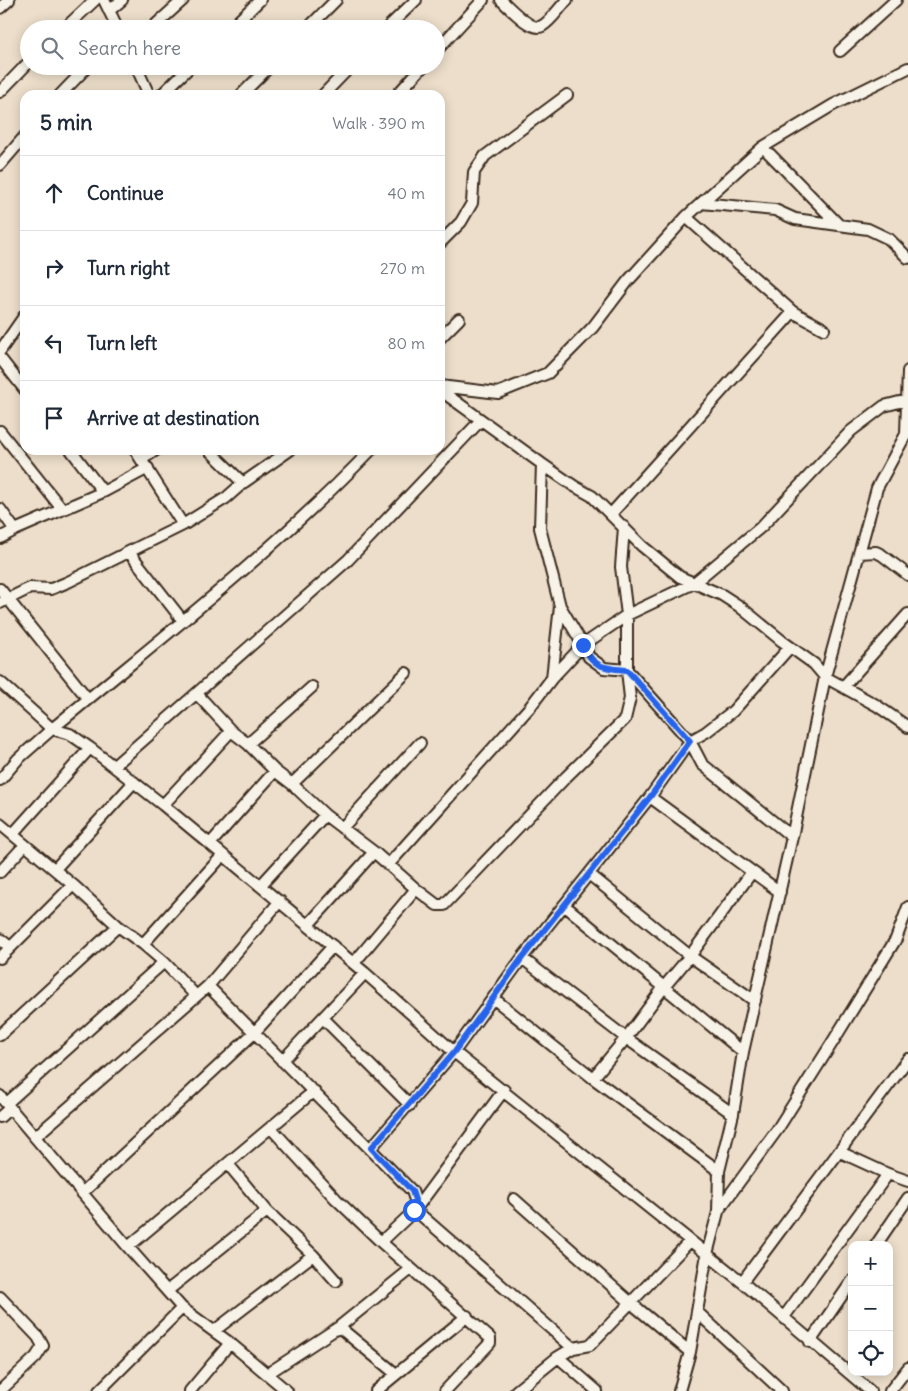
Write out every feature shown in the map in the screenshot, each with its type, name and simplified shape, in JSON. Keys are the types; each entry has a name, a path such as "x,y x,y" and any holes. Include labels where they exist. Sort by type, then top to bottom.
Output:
{"street":[{"path":"0,8 9,0"},
{"path":"73,20 94,0"},
{"path":"104,0 114,20"},
{"path":"109,11 122,0"},
{"path":"161,20 183,0"},
{"path":"239,20 260,0"},
{"path":"317,20 336,0"},
{"path":"395,20 416,0"},
{"path":"445,41 483,0"},
{"path":"500,0 528,24 537,27 543,25 566,0"},
{"path":"840,51 896,0"},
{"path":"445,387 498,393 548,373 593,327 628,281 686,217 762,147 833,105 908,68"},
{"path":"0,92 20,71"},
{"path":"66,90 80,75"},
{"path":"140,75 147,90"},
{"path":"167,90 182,75"},
{"path":"246,90 261,75"},
{"path":"328,90 342,75"},
{"path":"401,90 415,75"},
{"path":"445,238 461,222 472,202 474,172 485,156 567,95"},
{"path":"0,165 20,142"},
{"path":"762,147 838,224"},
{"path":"701,203 775,210 795,219 868,229 889,239 908,258"},
{"path":"686,217 793,312 824,329"},
{"path":"611,514 793,312"},
{"path":"445,333 459,319"},
{"path":"0,351 20,322"},
{"path":"0,358 20,384"},
{"path":"679,1391 690,1352 708,1254 718,1212 719,1171 733,1114 743,1052 780,892 825,677 877,488 906,434 908,370"},
{"path":"445,394 542,464 592,496 662,564 680,577 722,595 739,606 814,664 825,677 876,705 908,727"},
{"path":"388,865 583,645 627,615 694,582 761,527 851,431 884,406 907,400"},
{"path":"114,766 348,560 481,420"},
{"path":"0,431 62,509"},
{"path":"75,455 103,492"},
{"path":"139,455 183,525"},
{"path":"0,538 103,492 145,464 152,455"},
{"path":"214,455 243,483"},
{"path":"3,600 30,588 51,588 68,582 183,525 226,498 243,483 283,455"},
{"path":"0,780 18,759 52,729 267,550 366,455"},
{"path":"542,464 540,528 560,606 589,658 604,668 627,670 690,741 702,764 792,836"},
{"path":"0,509 15,530"},
{"path":"197,694 231,730 325,815 374,852 437,905 444,905 452,899 566,777 625,719 630,698 627,670 627,615 621,567 624,527"},
{"path":"129,552 183,621"},
{"path":"859,553 876,552 908,575"},
{"path":"0,590 3,600 88,699"},
{"path":"552,678 560,606"},
{"path":"844,686 908,614"},
{"path":"371,1148 454,1052 522,958 650,797 690,741 706,732 733,711 790,647"},
{"path":"292,784 406,673"},
{"path":"0,682 52,729 70,734 163,805 354,963 454,1052 708,1254 870,1391"},
{"path":"248,744 312,687"},
{"path":"163,805 231,730"},
{"path":"342,828 420,743"},
{"path":"13,834 90,748"},
{"path":"210,844 275,771"},
{"path":"55,869 134,782"},
{"path":"650,797 780,892"},
{"path":"261,885 325,815"},
{"path":"0,824 55,869 118,926 164,962 196,996"},
{"path":"0,872 25,845"},
{"path":"308,925 374,852"},
{"path":"143,944 223,855"},
{"path":"593,1078 690,956 752,872"},
{"path":"589,874 690,956 755,1001"},
{"path":"0,958 73,885"},
{"path":"354,963 416,889"},
{"path":"36,1136 208,986 280,901"},
{"path":"564,905 743,1052"},
{"path":"718,1212 777,1130 842,1027 896,939 908,907"},
{"path":"0,1035 118,926"},
{"path":"0,938 10,947"},
{"path":"82,1193 254,1033 333,946"},
{"path":"522,958 626,1038 733,1114"},
{"path":"0,1117 6,1102 164,962"},
{"path":"282,1061 365,973"},
{"path":"208,986 412,1191 415,1200 414,1210"},
{"path":"493,998 593,1078 719,1171"},
{"path":"323,1018 410,1105"},
{"path":"742,1282 908,1060"},
{"path":"381,1242 414,1210 504,1090"},
{"path":"128,1247 314,1091"},
{"path":"6,1102 182,1308 230,1343 287,1391"},
{"path":"271,1128 336,1200 490,1338 490,1343 445,1391"},
{"path":"840,1152 908,1181"},
{"path":"228,1164 267,1211 313,1255 336,1281"},
{"path":"784,1318 888,1174"},
{"path":"879,1241 908,1198"},
{"path":"514,1199 631,1304 690,1352"},
{"path":"414,1210 573,1348"},
{"path":"167,1291 267,1211"},
{"path":"516,1391 558,1357 573,1348 590,1345 690,1240"},
{"path":"214,1332 313,1255"},
{"path":"267,1374 339,1327 410,1268"},
{"path":"810,1342 849,1286"},
{"path":"0,1297 38,1337 43,1346 36,1357 0,1391"},
{"path":"99,1391 182,1308"},
{"path":"697,1312 782,1391"},
{"path":"380,1390 396,1374 467,1316"},
{"path":"339,1327 396,1374"},
{"path":"190,1391 230,1343"},
{"path":"558,1357 597,1391"},
{"path":"890,1391 908,1368"}],"route":[{"path":"414,1210 415,1200 412,1191 371,1148 454,1052 522,958 650,797 690,741 627,670 604,668 589,658 583,645"}]}
